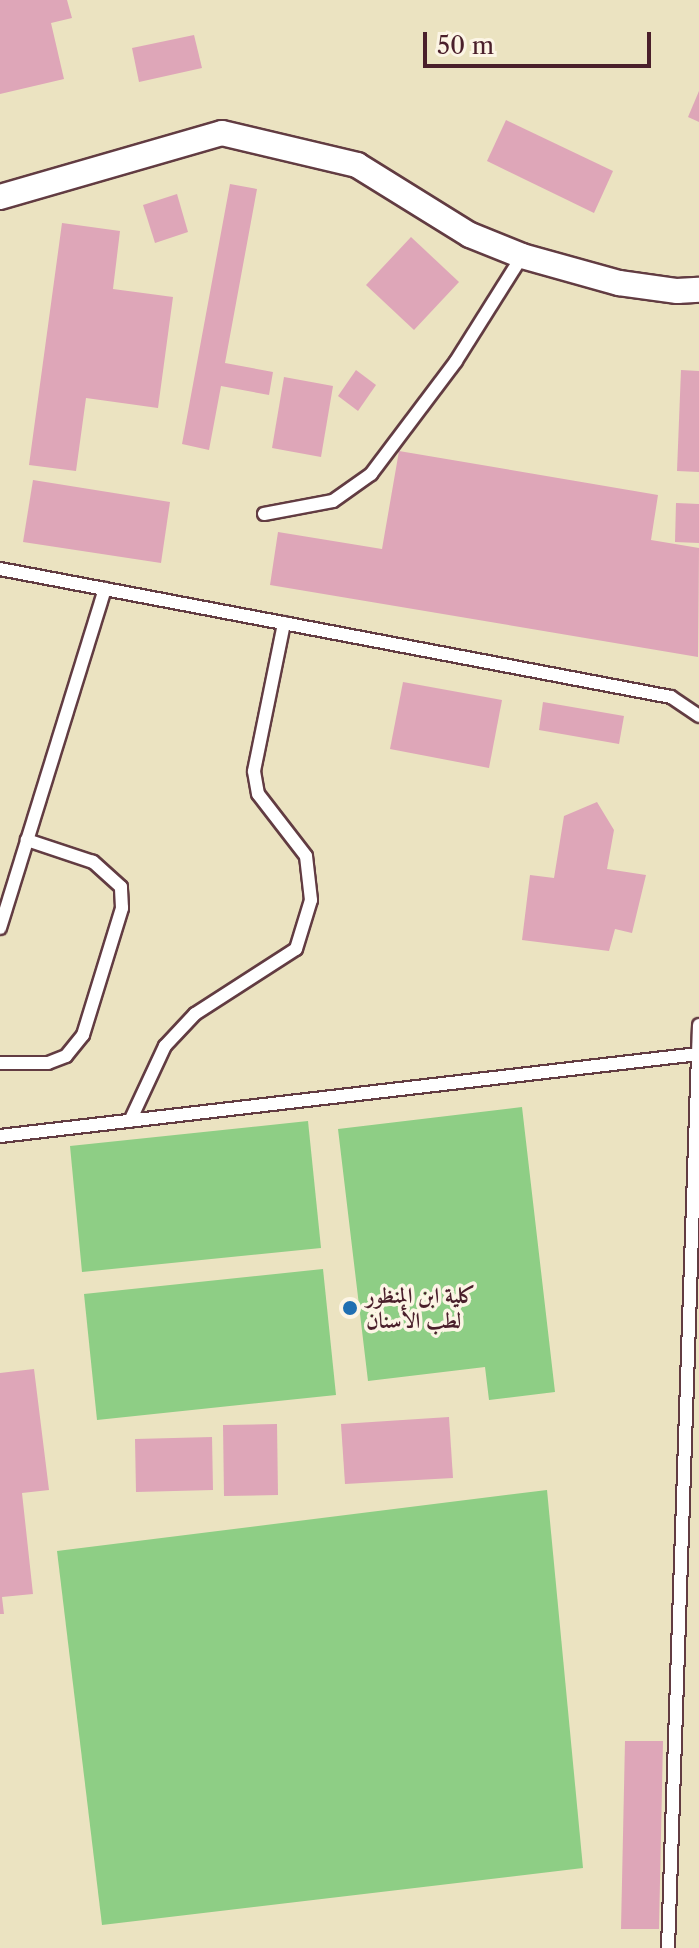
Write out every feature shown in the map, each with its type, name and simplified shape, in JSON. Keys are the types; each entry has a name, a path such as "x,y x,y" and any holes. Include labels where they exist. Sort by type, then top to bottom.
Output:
{"street":[{"path":"0,197 222,133 357,165 470,235 522,256 619,283 677,291 699,290"}],"lane":[{"path":"264,514 333,501 371,474 456,361 522,256"},
{"path":"0,569 671,697 699,716"},
{"path":"0,928 105,589"},
{"path":"130,1121 165,1046 195,1014 296,949 311,900 306,856 258,794 254,771 284,623"},
{"path":"0,1063 48,1063 66,1056 75,1046 83,1035 122,908 121,887 93,862 27,840"},
{"path":"668,1948 699,1025"},
{"path":"0,1136 698,1054"}],"green space":[{"path":"522,1107 555,1392 489,1400 485,1367 368,1381 338,1129"},
{"path":"308,1121 321,1248 82,1272 70,1146"},
{"path":"323,1269 336,1395 97,1420 84,1294"},
{"path":"547,1490 583,1868 102,1925 57,1551"}],"building":[{"path":"0,0 67,0 72,18 51,23 64,79 0,94"},
{"path":"194,35 202,68 139,82 132,48"},
{"path":"699,91 699,122 688,117"},
{"path":"506,120 613,171 594,213 487,161"},
{"path":"230,184 257,189 225,363 273,372 269,395 221,386 209,450 182,444"},
{"path":"177,194 188,232 155,243 143,205"},
{"path":"62,223 120,231 113,289 173,297 158,408 86,398 76,471 29,465"},
{"path":"411,237 459,282 414,330 366,285"},
{"path":"356,370 376,385 358,411 338,396"},
{"path":"681,370 699,371 699,472 677,471"},
{"path":"284,377 333,386 321,457 272,448"},
{"path":"399,451 658,495 651,540 699,548 698,657 270,585 278,532 382,549"},
{"path":"33,480 170,502 161,563 23,542"},
{"path":"676,503 699,504 699,543 675,542"},
{"path":"403,682 502,700 489,768 390,749"},
{"path":"543,702 624,716 619,744 539,730"},
{"path":"597,802 614,830 607,869 646,875 632,933 615,929 609,951 522,940 530,875 554,878 564,816"},
{"path":"34,1369 49,1490 22,1493 33,1594 2,1597 4,1614 0,1614 0,1373"},
{"path":"449,1417 453,1478 345,1484 341,1424"},
{"path":"277,1424 278,1495 224,1496 223,1425"},
{"path":"212,1437 213,1490 136,1492 135,1439"},
{"path":"625,1741 663,1741 659,1929 621,1929"}],"place":[{"name":"كلية ابن المنظور لطب الأسنان","path":"350,1308"}]}
